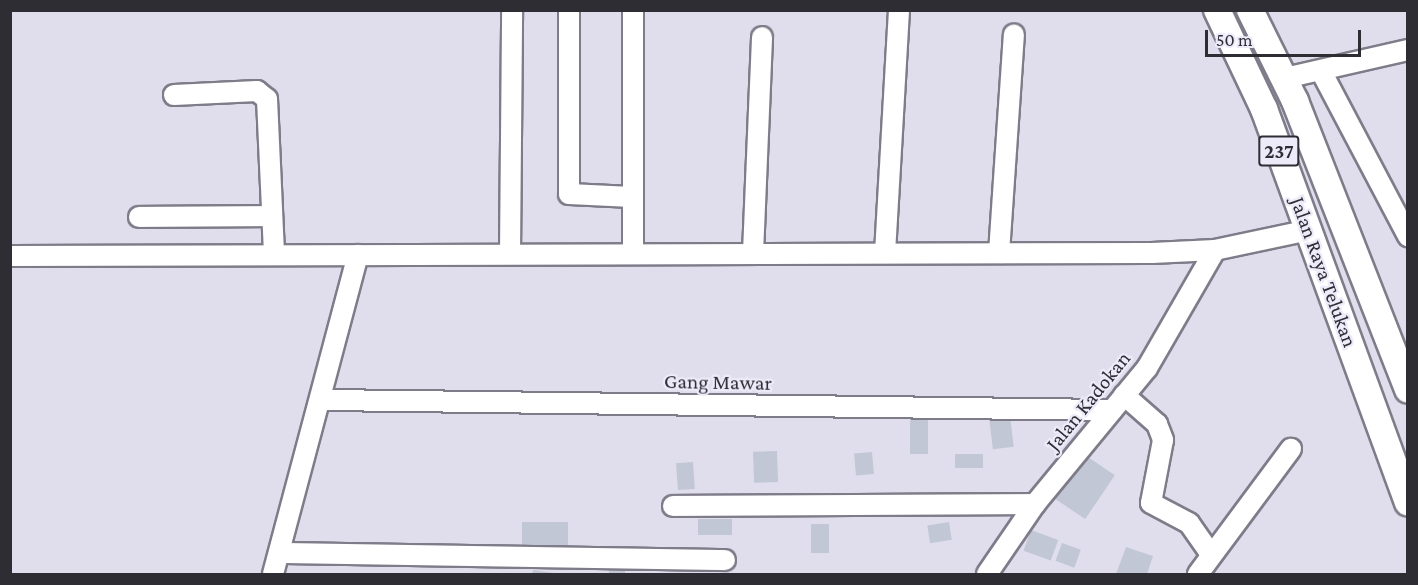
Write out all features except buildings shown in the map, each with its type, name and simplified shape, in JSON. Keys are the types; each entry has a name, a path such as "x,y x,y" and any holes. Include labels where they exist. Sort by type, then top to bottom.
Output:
{"main road":[{"name":"Jalan Raya Telukan","path":"1217,10 1264,109 1407,503"},
{"name":"Jalan Raya Telukan","path":"1250,10 1285,78 1370,286 1407,390"}],"street":[{"path":"510,254 512,10"},
{"path":"569,10 569,194 632,197"},
{"path":"633,10 633,253"},
{"path":"885,253 899,10"},
{"path":"999,253 1014,35"},
{"path":"753,253 762,37"},
{"path":"1285,78 1407,50"},
{"path":"1321,71 1407,236"},
{"path":"174,95 264,94 270,110 270,216 274,255"},
{"path":"140,217 270,216"},
{"path":"10,256 999,253 1215,250 1309,231"},
{"name":"Jalan Kadokan","path":"987,574 1035,504 1118,402 1173,328 1215,250"},
{"path":"273,574 324,400 358,255"},
{"name":"Gang Mawar","path":"324,400 1118,402"},
{"path":"1118,402 1156,424 1162,440 1151,503 1189,523 1211,555"},
{"path":"1198,574 1291,449"},
{"path":"674,506 1035,504"},
{"path":"279,553 725,560"}]}
